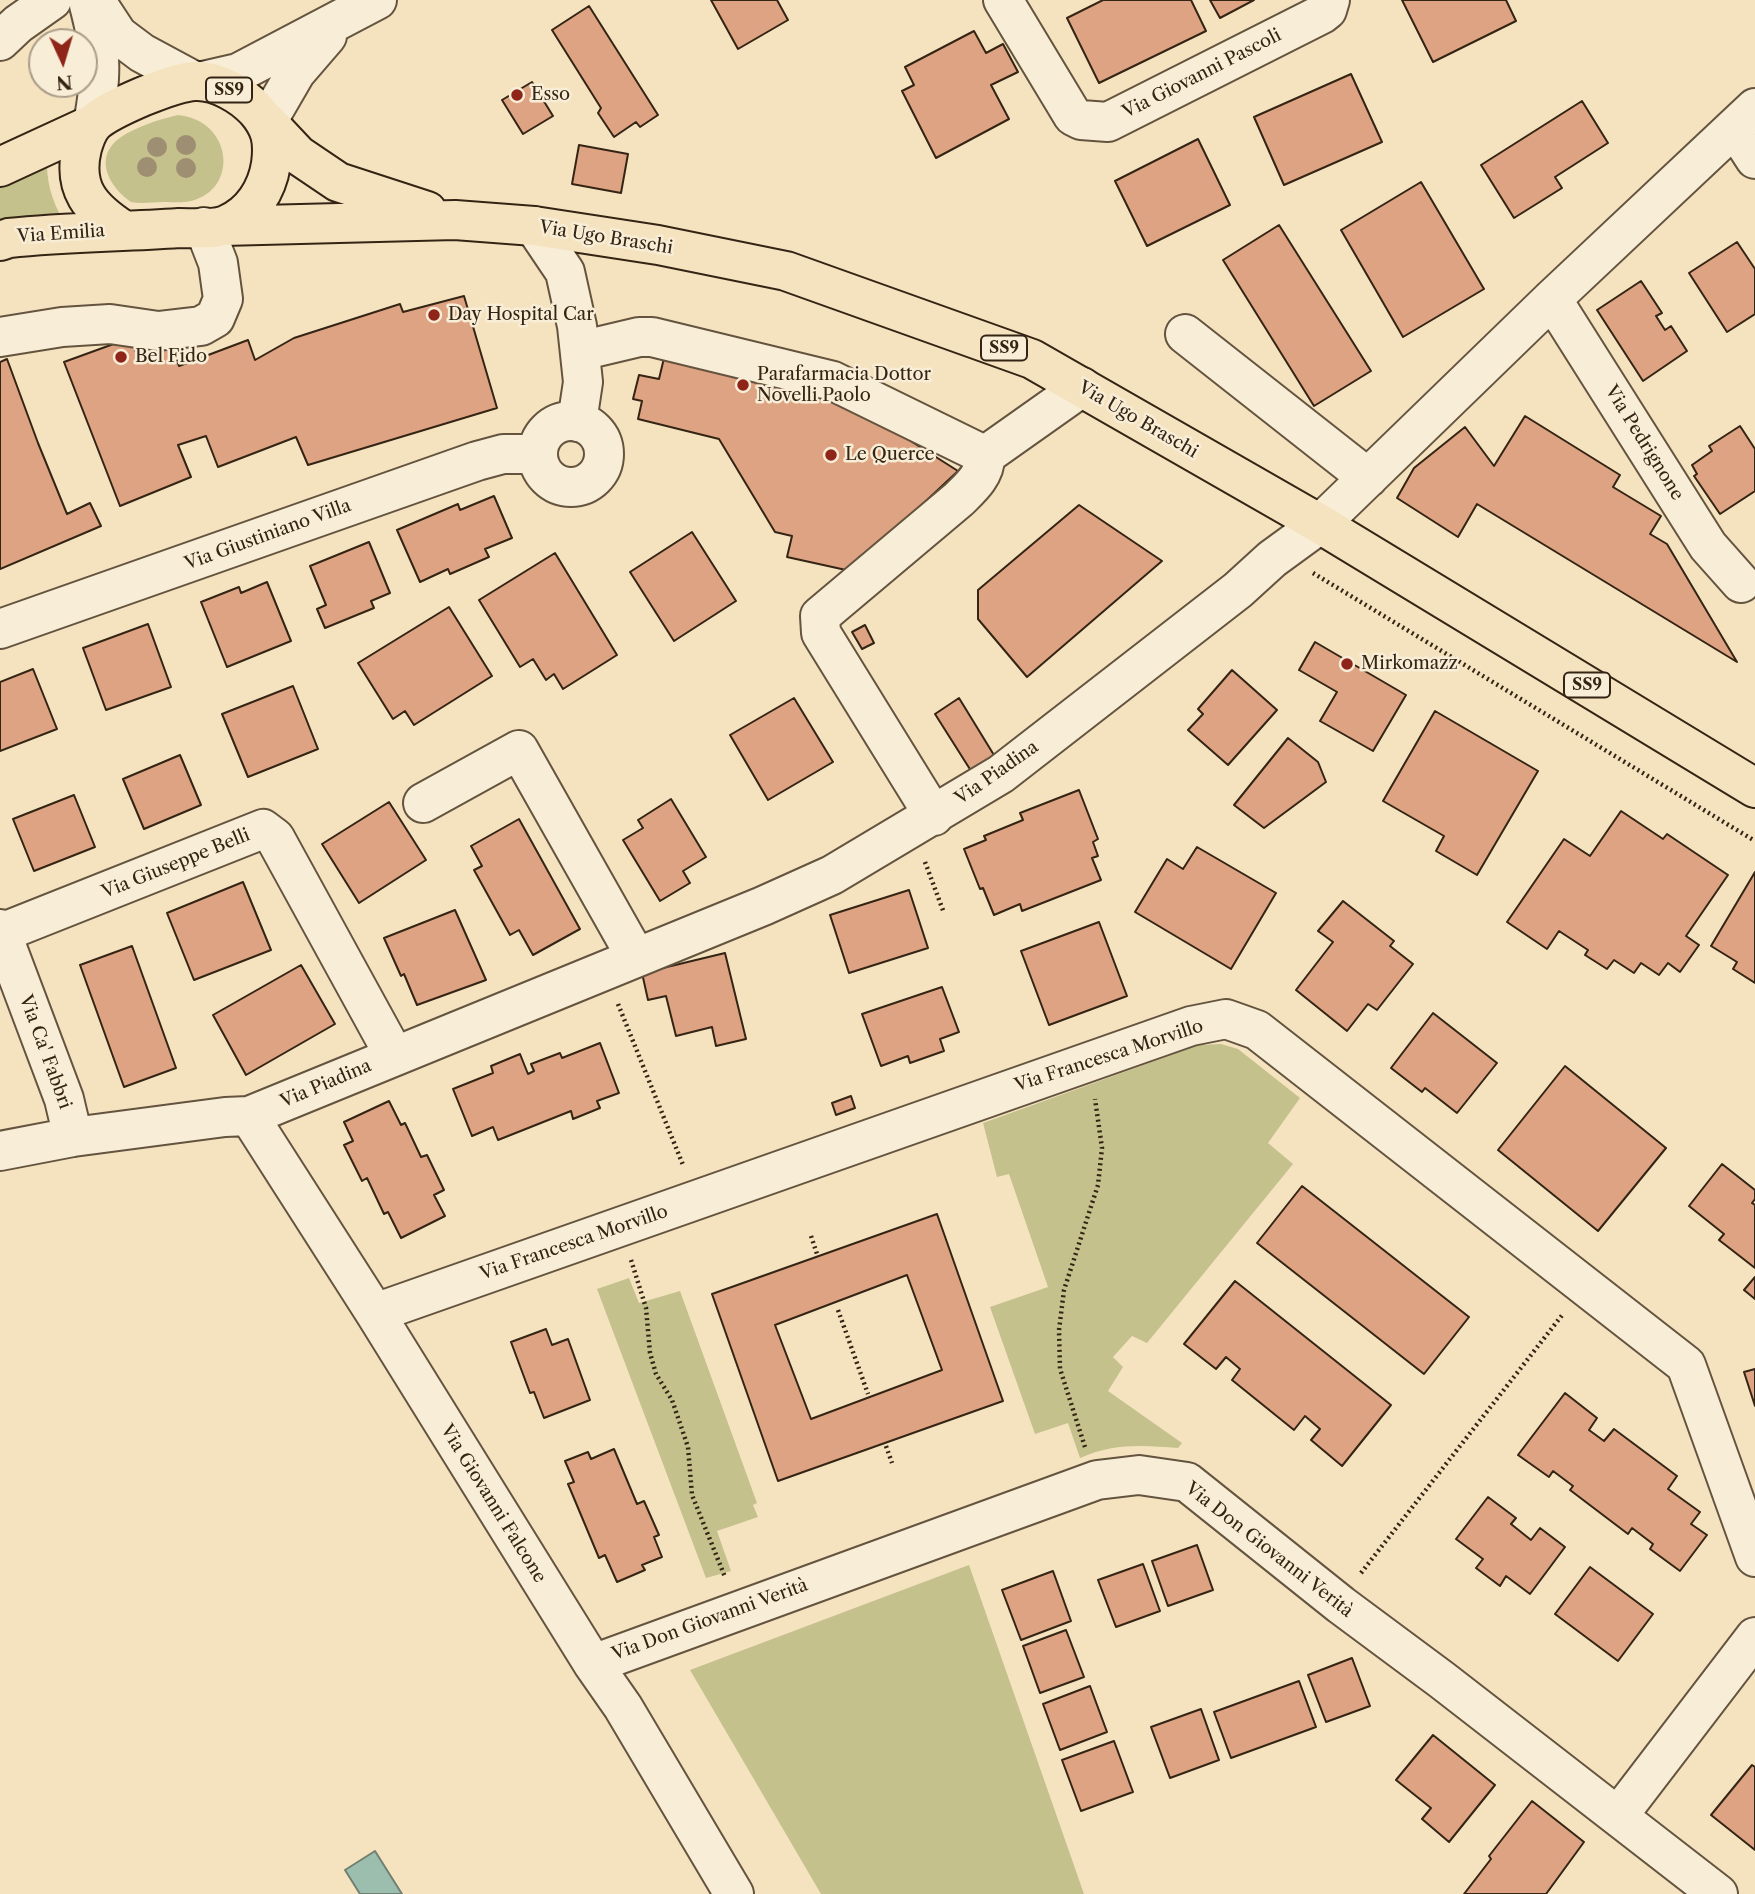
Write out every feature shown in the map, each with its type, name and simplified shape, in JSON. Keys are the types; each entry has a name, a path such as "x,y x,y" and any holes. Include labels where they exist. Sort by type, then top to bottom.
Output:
{"main road":[{"name":"SS9","path":"0,167 93,124 124,105 159,90 198,81 228,90 245,99 267,122 273,146 271,166 264,189 249,210 214,227"},
{"name":"Via Ugo Braschi","path":"267,122 298,155 338,182 455,220"},
{"name":"Via Emilia","path":"93,124 83,143 79,177 86,199 101,216 123,230"},
{"name":"Via Ugo Braschi","path":"214,227 455,220 534,226 658,245 786,271 1032,359 1320,524 1755,788"},
{"name":"Via Emilia","path":"0,242 9,238 67,232 214,227"}],"street":[{"path":"0,41 18,24 52,0"},
{"path":"88,0 100,51 101,72 93,124"},
{"path":"95,0 118,35 142,54 198,81 238,73 362,8"},
{"name":"Via Giovanni Pascoli","path":"1003,0 1073,116 1081,120 1108,121 1322,14 1327,10 1330,0"},
{"path":"267,122 296,72 362,8"},
{"path":"1320,524 1552,299 1748,131"},
{"path":"534,226 565,272 577,326 583,382 577,422"},
{"path":"0,337 62,327 110,324 158,331 201,326 215,318 223,299 214,227"},
{"name":"Via Pedrignone","path":"1552,299 1708,546 1741,583"},
{"path":"1185,334 1368,478"},
{"path":"580,351 639,337 652,337 833,382 978,452 983,457 985,467 959,499 820,616 821,634 923,822"},
{"path":"983,457 1082,387"},
{"path":"562,422 577,422 596,431 605,451 600,472 593,479 583,485 562,486 545,474 538,454 545,434 552,427 562,422"},
{"name":"Via Giustiniano Villa","path":"0,629 477,461 503,454 538,454"},
{"name":"Via Piadina","path":"0,1151 73,1137 225,1116 249,1116 763,906 832,875 1001,774 1320,524"},
{"path":"423,803 519,750 636,957"},
{"name":"Via Giuseppe Belli","path":"1,931 262,829 275,838 394,1055"},
{"name":"Via Ca' Fabbri","path":"1,931 64,1099 73,1137"},
{"name":"Via Francesca Morvillo","path":"375,1313 1179,1030 1226,1019 1257,1030 1686,1365 1755,1557"},
{"name":"Via Giovanni Falcone","path":"249,1116 593,1664 623,1707 734,1894"},
{"name":"Via Don Giovanni Verità","path":"593,1664 1097,1480 1139,1475 1187,1482 1341,1605 1718,1894"},
{"path":"1618,1816 1755,1637"}],"path":[{"path":"1310,571 1755,841"},
{"path":"923,822 944,913"},
{"path":"614,992 688,1175"},
{"path":"1087,1452 1060,1369 1059,1330 1064,1290 1098,1185 1102,1148 1093,1090"},
{"path":"811,1236 817,1254"},
{"path":"629,1255 646,1308 650,1353 656,1374 672,1400 688,1447 692,1495 738,1610"},
{"path":"838,1310 868,1394"},
{"path":"1361,1573 1566,1311"},
{"path":"886,1446 892,1462"}],"shaded area":[{"path":"178,115 196,120 210,129 219,141 223,170 217,183 207,194 191,201 131,202 111,180 107,171 107,153 112,145 127,133"},
{"path":"47,155 50,190 64,222 0,223 0,176"},
{"path":"1221,1044 1238,1049 1300,1098 1268,1143 1293,1164 1147,1343 1132,1336 1113,1357 1123,1367 1108,1391 1182,1443 1178,1448 1116,1447 1080,1458 1068,1423 1035,1434 990,1307 1048,1287 1009,1174 997,1177 983,1123 1199,1045"},
{"path":"629,1278 639,1303 680,1291 757,1503 753,1505 758,1517 717,1531 731,1571 706,1578 597,1289"},
{"path":"969,1565 1084,1894 821,1894 690,1670"},
{"path":"375,1851 402,1894 360,1894 345,1870"}],"building":[{"path":"711,0 777,0 788,20 738,49"},
{"path":"1103,0 1191,0 1206,31 1099,83 1067,18"},
{"path":"1210,0 1254,0 1220,18"},
{"path":"1402,0 1506,0 1516,21 1433,62"},
{"path":"589,6 658,115 640,127 636,122 614,137 598,113 601,108 552,30"},
{"path":"974,31 986,53 1003,44 1018,72 991,85 1009,119 936,158 902,91 914,85 905,67"},
{"path":"1351,74 1382,142 1284,185 1254,117"},
{"path":"532,82 553,116 523,134 502,100"},
{"path":"1582,101 1608,143 1555,177 1562,188 1514,218 1481,165"},
{"path":"1198,139 1230,205 1147,246 1115,181"},
{"path":"579,145 628,154 621,193 572,184"},
{"path":"1421,182 1484,289 1403,337 1341,230"},
{"path":"1279,225 1371,371 1314,406 1223,260"},
{"path":"1737,242 1755,269 1755,314 1727,332 1689,273"},
{"path":"1641,281 1662,313 1656,316 1665,330 1671,326 1687,351 1643,381 1597,310"},
{"path":"464,296 497,408 308,465 296,437 218,467 206,436 178,445 191,477 120,506 64,362 130,338 139,359 172,347 179,366 248,340 255,360 294,338 400,304 403,312"},
{"name":"Le Querce","path":"664,358 854,405 958,471 864,559 859,557 855,572 787,557 792,536 775,532 719,439 638,419 642,401 633,399 639,375 659,379"},
{"path":"7,359 67,514 90,503 101,526 0,569 0,362"},
{"path":"1525,416 1620,475 1613,487 1661,516 1650,534 1667,544 1737,662 1477,504 1458,537 1397,498 1414,468 1465,427 1494,466"},
{"path":"1740,426 1755,449 1755,491 1720,514 1694,476 1697,474 1692,465 1712,451 1709,446"},
{"path":"494,496 512,538 485,549 489,557 450,574 448,569 420,582 397,530 458,504 460,510"},
{"path":"1079,505 1162,561 1027,677 978,619 978,590"},
{"path":"692,532 736,601 674,641 630,572"},
{"path":"369,542 390,593 371,601 374,608 325,628 317,609 326,605 310,566"},
{"path":"555,553 617,655 563,689 554,674 546,680 533,659 520,667 479,600"},
{"path":"267,582 291,641 227,667 201,602 239,587 241,593"},
{"path":"449,607 492,676 414,725 405,711 393,719 358,663"},
{"path":"148,624 171,687 106,710 83,648"},
{"path":"865,625 874,643 862,649 852,632"},
{"path":"1315,642 1406,695 1373,751 1320,721 1337,692 1299,670"},
{"path":"33,669 57,729 0,751 0,682"},
{"path":"1232,670 1277,710 1228,765 1188,730 1203,714 1198,709"},
{"path":"293,686 318,749 248,777 222,714"},
{"path":"794,698 833,762 768,800 730,735"},
{"path":"959,698 997,760 973,774 935,714"},
{"path":"1435,711 1538,771 1477,875 1436,851 1444,836 1383,801"},
{"path":"1288,738 1318,762 1326,782 1264,828 1234,805"},
{"path":"180,755 201,805 144,829 123,779"},
{"path":"1079,790 1098,839 1093,842 1098,856 1092,858 1101,880 1022,911 1020,904 994,915 964,849 986,840 984,836 1023,820 1020,813"},
{"path":"74,795 95,847 34,871 13,819"},
{"path":"671,799 706,857 683,871 690,883 660,901 623,840 643,828 638,820"},
{"path":"389,802 426,860 359,903 322,844"},
{"path":"1621,811 1663,839 1667,834 1728,875 1686,936 1699,945 1680,972 1668,963 1659,975 1641,963 1634,973 1614,960 1607,969 1585,955 1588,950 1559,931 1547,949 1507,922 1564,839 1590,856"},
{"path":"519,819 580,929 533,955 519,930 510,935 474,870 482,866 471,846"},
{"path":"1197,847 1276,893 1231,969 1135,912 1167,859 1183,869"},
{"path":"1755,872 1755,983 1733,969 1737,962 1711,946"},
{"path":"243,882 271,950 194,980 167,913"},
{"path":"909,890 928,948 849,973 830,915"},
{"path":"1343,901 1394,941 1390,946 1413,964 1377,1010 1368,1004 1347,1031 1296,990 1333,942 1318,931"},
{"path":"455,910 486,980 417,1005 384,938"},
{"path":"1099,922 1127,996 1049,1025 1021,951"},
{"path":"132,946 176,1068 124,1087 80,965"},
{"path":"725,953 746,1039 716,1046 712,1027 676,1036 666,996 648,1000 642,973"},
{"path":"301,965 335,1024 246,1075 213,1015"},
{"path":"942,987 959,1032 940,1039 944,1051 910,1063 908,1056 881,1066 862,1014"},
{"path":"1433,1013 1497,1063 1457,1113 1425,1088 1422,1092 1391,1068"},
{"path":"600,1043 619,1093 597,1101 600,1108 573,1119 571,1111 498,1140 493,1127 472,1136 453,1089 493,1073 491,1066 520,1054 528,1074 534,1071 531,1064 560,1053 562,1058"},
{"path":"1565,1066 1666,1148 1598,1231 1498,1150"},
{"path":"851,1096 855,1108 836,1115 832,1103"},
{"path":"389,1101 401,1125 405,1123 421,1157 427,1155 444,1190 434,1195 445,1216 401,1238 388,1212 384,1214 367,1178 362,1181 344,1145 353,1141 344,1122"},
{"path":"1722,1164 1755,1190 1752,1203 1755,1205 1755,1268 1719,1240 1724,1234 1689,1206"},
{"path":"1302,1186 1469,1317 1424,1374 1257,1243"},
{"path":"937,1214 1003,1401 778,1481 712,1294","holes":["907,1275 942,1370 811,1419 775,1325"]},
{"path":"1755,1277 1755,1299 1744,1290"},
{"path":"1235,1281 1391,1405 1342,1466 1311,1440 1320,1429 1305,1416 1294,1430 1232,1380 1240,1369 1226,1357 1216,1369 1184,1344"},
{"path":"546,1329 552,1345 568,1339 590,1400 544,1418 534,1392 530,1393 511,1342"},
{"path":"1755,1369 1755,1406 1744,1372"},
{"path":"1565,1393 1597,1418 1589,1430 1604,1441 1614,1429 1677,1476 1668,1489 1700,1512 1691,1524 1707,1535 1680,1571 1650,1549 1653,1544 1632,1528 1628,1534 1570,1490 1573,1486 1553,1471 1549,1477 1518,1455"},
{"path":"614,1449 637,1504 644,1501 659,1535 654,1537 662,1557 642,1565 645,1570 617,1582 605,1555 599,1558 568,1484 574,1482 565,1461 588,1452 591,1459"},
{"path":"1488,1497 1516,1518 1511,1524 1531,1540 1540,1528 1565,1547 1530,1594 1506,1576 1500,1586 1476,1568 1483,1559 1456,1539"},
{"path":"1197,1545 1213,1590 1168,1606 1152,1561"},
{"path":"1143,1564 1160,1611 1116,1627 1098,1580"},
{"path":"1590,1567 1653,1614 1618,1661 1555,1614"},
{"path":"1053,1571 1071,1621 1021,1640 1002,1590"},
{"path":"1066,1630 1084,1677 1040,1693 1023,1646"},
{"path":"1352,1658 1370,1706 1326,1722 1308,1675"},
{"path":"1299,1681 1316,1727 1231,1758 1214,1712"},
{"path":"1090,1686 1107,1732 1060,1750 1043,1704"},
{"path":"1201,1709 1219,1760 1170,1778 1151,1727"},
{"path":"1433,1735 1495,1785 1449,1842 1422,1819 1431,1808 1396,1780"},
{"path":"1114,1741 1133,1792 1081,1811 1062,1760"},
{"path":"1752,1765 1755,1767 1755,1850 1711,1815"},
{"path":"1532,1801 1584,1842 1546,1894 1464,1894 1491,1859 1489,1856"}],"place":[{"name":"Esso","path":"517,95"},
{"name":"Day Hospital Car","path":"434,315"},
{"name":"Bel Fido","path":"121,357"},
{"name":"Parafarmacia Dottor Novelli Paolo","path":"743,385"},
{"name":"Le Querce","path":"831,455"},
{"name":"Mirkomazz","path":"1347,664"}]}
